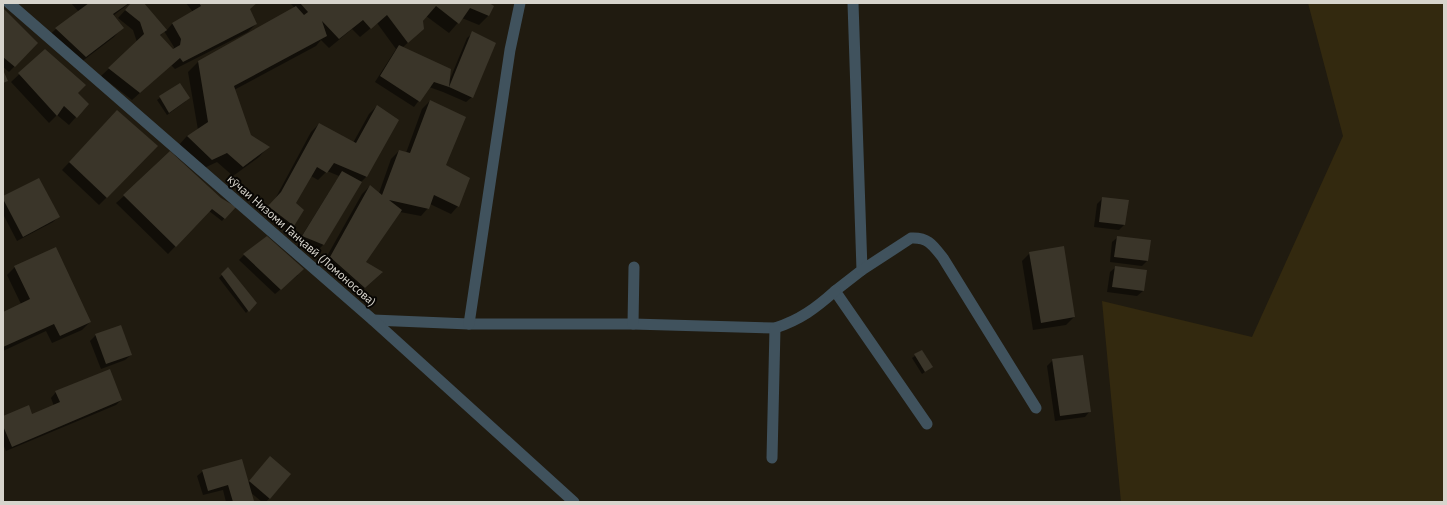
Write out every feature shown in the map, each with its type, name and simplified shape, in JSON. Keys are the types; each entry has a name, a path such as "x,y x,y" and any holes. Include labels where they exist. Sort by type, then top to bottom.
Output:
{"street":[{"name":"кӯчаи Низоми Ганҷавӣ (Ломоносова)","path":"9,3 373,320 574,502"},
{"path":"469,324 510,50 520,3"},
{"path":"852,3 862,270"},
{"path":"373,320 469,324 632,324 775,328 791,323 805,315 862,270 911,238 920,237 927,240 943,258 1036,408"},
{"path":"632,324 634,267"},
{"path":"835,291 927,424"},
{"path":"772,458 775,328"}],"shaded area":[{"path":"1308,3 1444,3 1444,502 1121,502 1102,301 1252,337 1343,136"}],"building":[{"path":"89,3 129,3 113,14 124,28 86,57 55,28"},
{"path":"131,3 144,3 167,30 160,35 173,49 180,45 181,39 172,23 201,6 199,3 257,3 250,9 257,24 183,62 180,58 140,93 108,68 144,34 140,22 125,10"},
{"path":"300,3 489,3 494,6 489,16 470,8 459,24 436,6 423,21 424,29 408,43 387,15 371,29 363,20 339,39 322,21 327,36 234,86 251,135 270,147 243,167 227,153 212,160 187,136 208,122 198,61 296,6 304,15 308,12"},
{"path":"3,8 38,43 15,67 3,57"},
{"path":"472,31 496,43 473,98 449,87"},
{"path":"399,45 451,69 449,87 434,82 420,102 380,76"},
{"path":"45,49 86,85 78,93 89,104 77,118 64,106 57,116 18,73"},
{"path":"3,70 8,81 3,83"},
{"path":"180,83 190,98 169,113 159,96"},
{"path":"430,100 466,117 446,165 470,178 459,207 434,195 429,209 389,200 402,210 366,262 383,272 365,288 330,257 370,185 382,195 399,150 410,153"},
{"path":"377,105 399,120 367,177 334,163 327,173 317,167 296,203 304,210 294,226 268,206 281,192 319,123 356,143"},
{"path":"117,110 158,146 107,198 69,162"},
{"path":"170,151 221,198 236,207 225,219 212,209 176,247 123,195"},
{"path":"342,171 362,182 324,245 302,236"},
{"path":"39,178 60,217 23,237 3,199 3,196"},
{"path":"1102,197 1129,200 1125,225 1099,222"},
{"path":"267,236 304,269 281,290 243,254"},
{"path":"1117,236 1151,240 1148,261 1114,257"},
{"path":"1064,246 1075,317 1041,323 1029,252"},
{"path":"56,247 91,322 60,336 54,324 3,347 3,312 30,299 14,266"},
{"path":"1115,266 1147,270 1144,291 1112,287"},
{"path":"228,267 257,303 249,312 221,274"},
{"path":"121,325 132,355 106,364 95,334"},
{"path":"922,350 933,367 925,372 914,354"},
{"path":"1083,355 1091,412 1060,416 1052,359"},
{"path":"110,369 122,400 12,447 3,426 3,416 29,405 32,414 60,402 55,391"},
{"path":"270,456 291,474 270,499 249,481"},
{"path":"242,459 254,501 233,502 228,485 208,491 202,470"}]}
